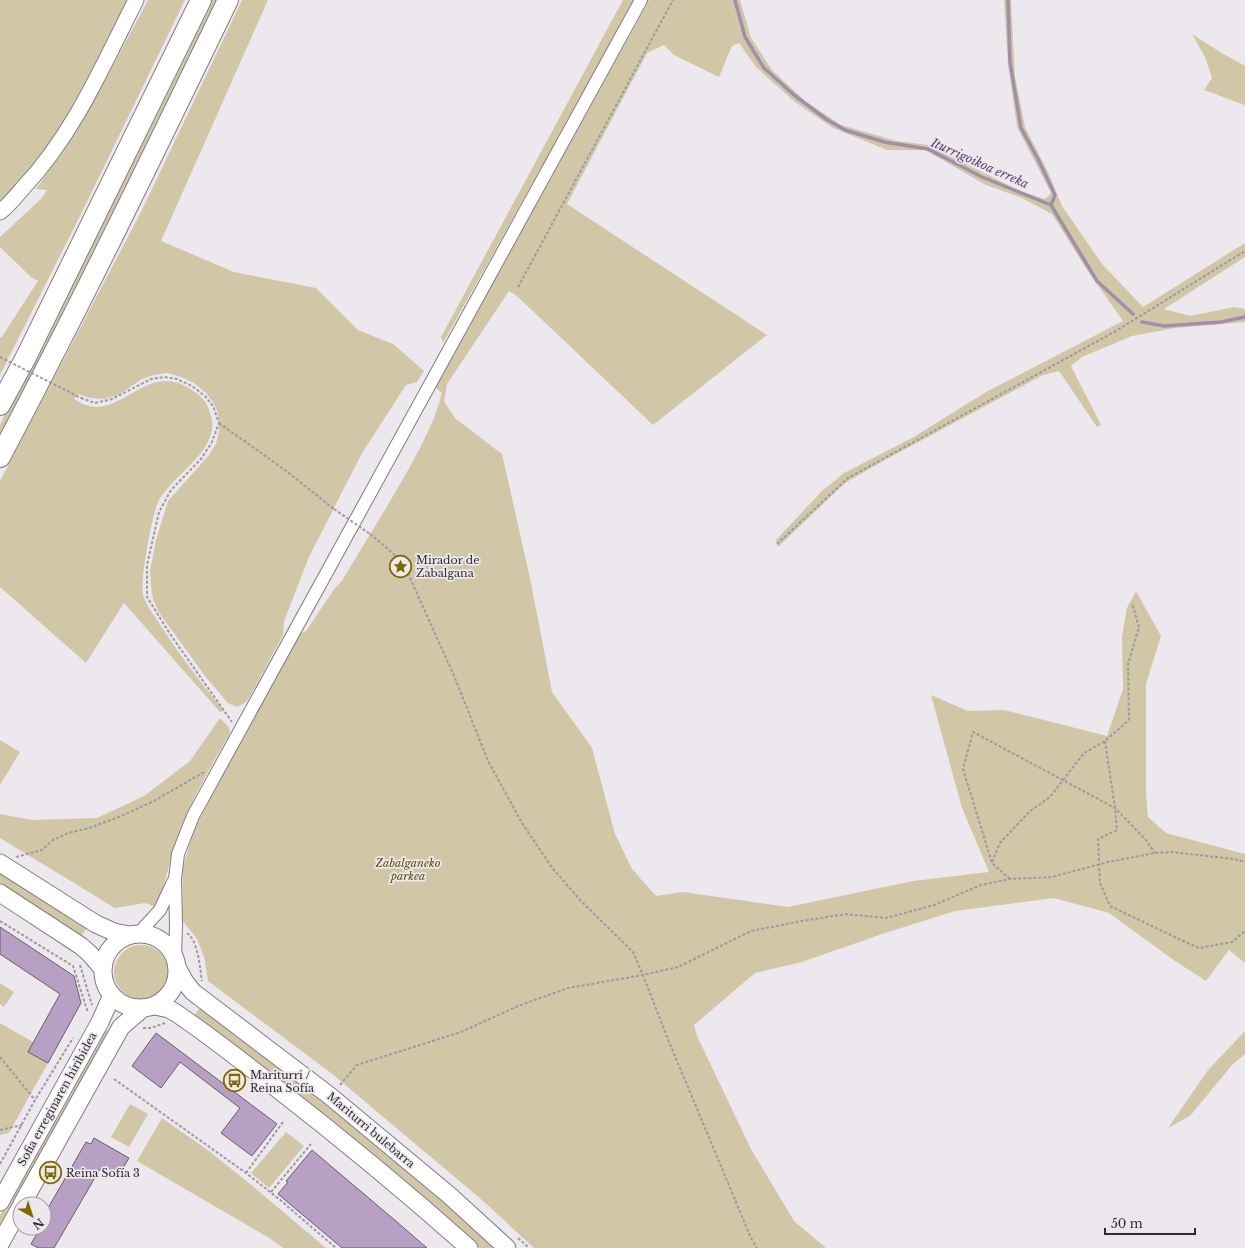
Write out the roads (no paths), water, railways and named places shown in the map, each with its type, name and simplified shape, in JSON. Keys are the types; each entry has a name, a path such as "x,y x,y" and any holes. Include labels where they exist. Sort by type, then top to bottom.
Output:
{"highway":[{"path":"0,406 201,0"},
{"path":"0,457 46,370 160,141 228,0"}],"main road":[{"path":"8,860 96,924 114,932 150,935 160,939 169,947 177,963 177,980 172,991 165,999 149,1007"},
{"path":"0,893 81,946 103,969"},
{"path":"134,934 119,940 111,948 103,969 106,987 120,1003 131,1007 169,1009 180,1016 344,1141 469,1248"},
{"name":"Mariturri bulebarra","path":"177,963 185,982 193,992 330,1096 449,1195 508,1248"},
{"name":"Sofia erreginaren hiribidea","path":"0,1202 96,1015 112,995"},
{"name":"Sofia erreginaren hiribidea","path":"26,1196 121,1027 149,1007"},
{"path":"0,1244 12,1222"}],"street":[{"path":"0,212 41,169 70,127 92,89 136,0"},
{"path":"177,963 175,879 178,854 193,816 238,731 641,0"},
{"path":"134,934 160,910 175,879"}],"waterway":[{"name":"Iturrigoikoa erreka","path":"735,0 745,37 764,68 794,95 826,119 845,130 884,142 928,149 982,177 1051,205 1097,281 1133,314"},
{"path":"1008,0 1010,62 1021,128 1055,195 1051,205"},
{"name":"Iturrigoikoa erreka","path":"1142,322 1164,326 1221,322 1245,317"}],"place":[{"name":"Mirador de Zabalgana","path":"401,566"},
{"name":"Mariturri / Reina Sofía","path":"235,1081"},
{"name":"Reina Sofía 3","path":"51,1173"}],"park label":[{"name":"Zabalganeko parkea","path":"408,869"}]}
